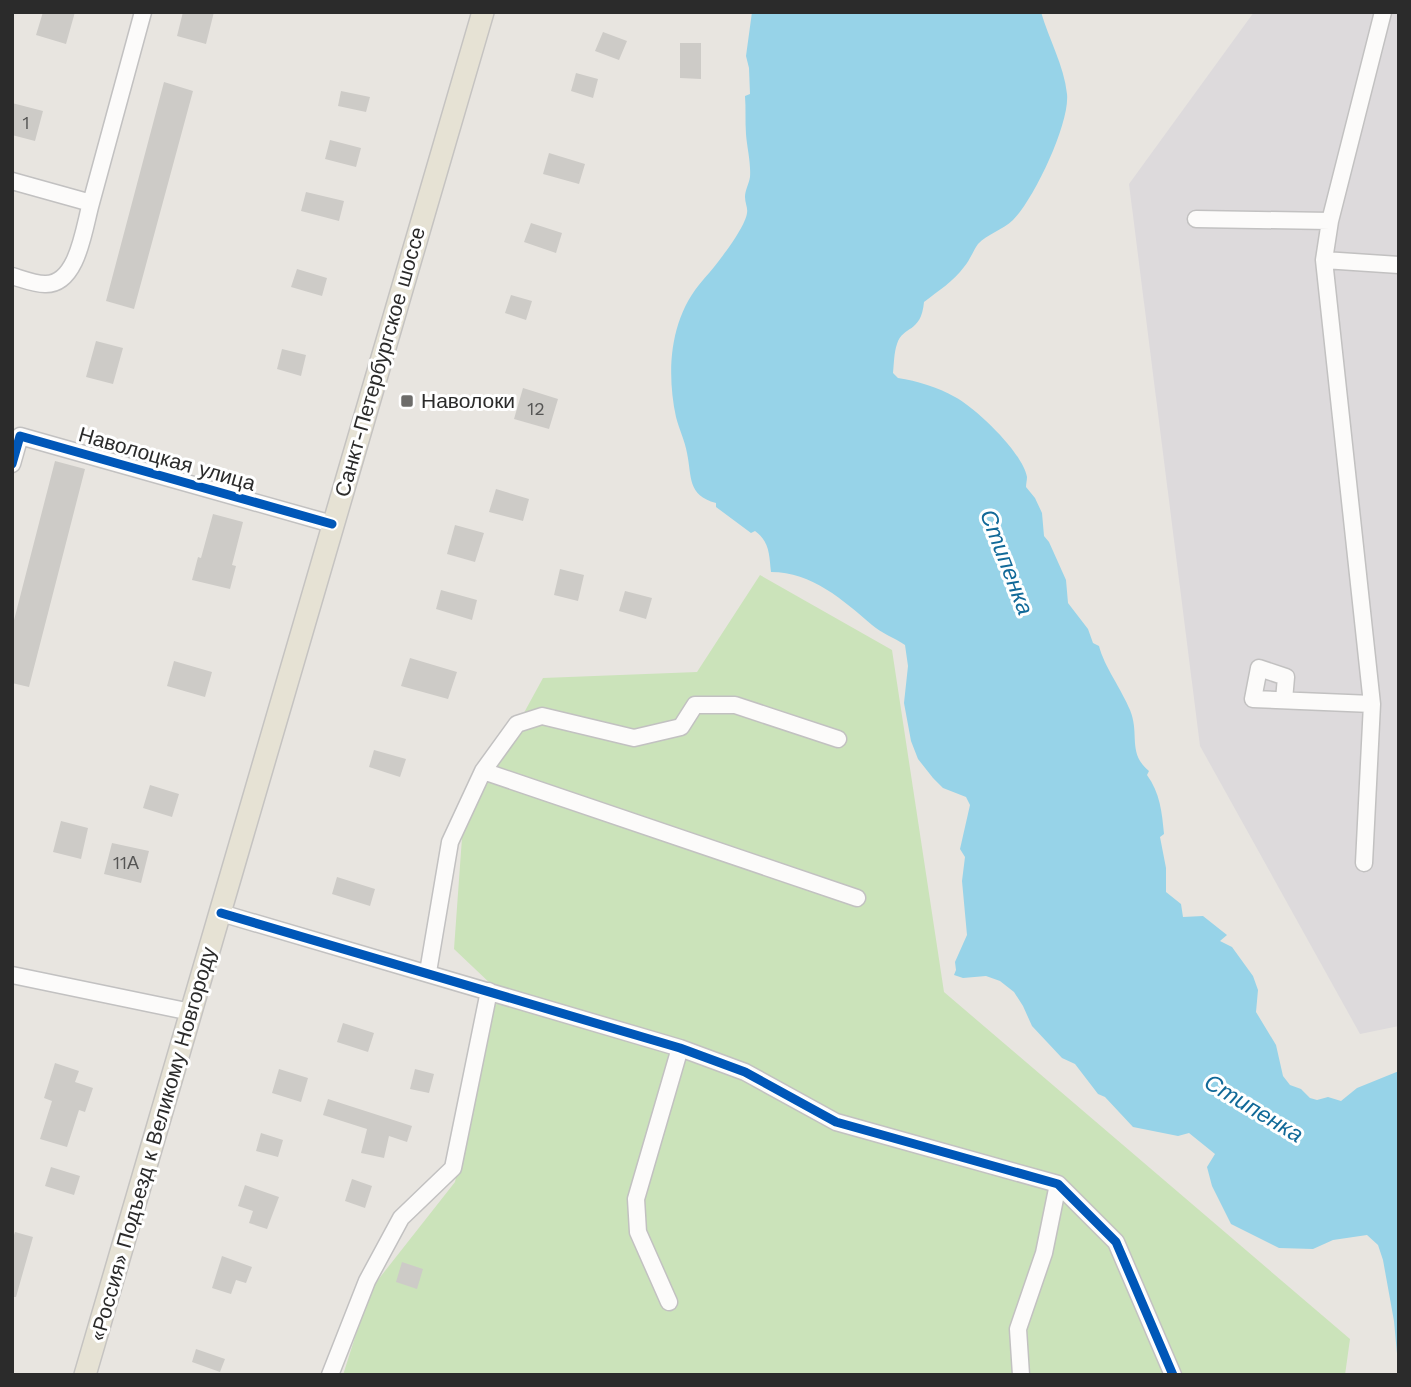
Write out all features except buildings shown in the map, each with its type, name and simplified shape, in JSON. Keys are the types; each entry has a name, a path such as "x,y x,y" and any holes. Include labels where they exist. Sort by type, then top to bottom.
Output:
{"main road":[{"name":"Санкт-Петербургское шоссе","path":"220,913 483,12"},
{"name":"«Россия» Подъезд к Великому Новгороду","path":"85,1375 220,913"}],"street":[{"path":"12,276 44,284 57,282 64,278 74,263 143,12"},
{"path":"1364,863 1371,704 1324,260 1330,221 1383,12"},
{"path":"12,181 91,203"},
{"path":"1196,219 1330,221"},
{"path":"1324,260 1399,265"},
{"name":"Наволоцкая улица","path":"12,464 20,436 332,524"},
{"path":"1284,700 1371,704"},
{"path":"428,972 450,842 483,771 517,724 542,716 634,738 681,727 695,705 735,705 838,739"},
{"path":"483,771 857,898"},
{"path":"220,913 680,1048 745,1072 836,1122 1058,1184 1116,1242 1173,1375"},
{"path":"12,975 191,1012"},
{"path":"330,1375 367,1281 401,1218 453,1168 489,991"},
{"path":"669,1302 638,1232 636,1199 680,1048"},
{"path":"1021,1375 1018,1329 1044,1252 1058,1184"}],"shaded area":[{"path":"1254,12 1399,12 1399,1026 1360,1034 1200,746 1129,184"}],"green space":[{"path":"760,575 892,650 944,992 1350,1339 1345,1375 343,1375 370,1290 455,1182 493,986 454,949 463,824 543,678 697,672"}],"water":[{"name":"Стипенка","path":"752,12 1041,12 1060,63 1067,94 1063,123 1057,141 1031,196 1013,220 978,244 960,272 924,302 916,324 903,334 897,344 893,373 898,378 942,390 964,403 997,432 1024,467 1026,487 1042,513 1044,536 1066,580 1068,603 1088,629 1093,643 1099,646 1130,710 1138,757 1149,771 1147,775 1158,796 1161,810 1164,834 1160,837 1166,868 1166,892 1181,904 1183,917 1203,916 1227,935 1220,941 1232,947 1253,976 1258,990 1256,1012 1276,1045 1283,1076 1290,1085 1301,1089 1310,1098 1317,1100 1328,1097 1341,1101 1357,1088 1399,1071 1399,1375 1394,1321 1383,1260 1378,1245 1367,1235 1333,1240 1313,1249 1279,1248 1231,1224 1212,1186 1207,1167 1215,1154 1189,1133 1178,1136 1133,1127 1105,1097 1098,1094 1075,1064 1062,1058 1032,1026 1014,992 1000,981 986,976 963,978 954,975 955,962 967,935 962,881 965,857 960,849 970,805 966,797 943,788 918,759 911,741 904,703 908,666 905,645 876,628 826,589 800,577 771,572 768,549 760,535 755,531 751,533 716,507 716,503 700,495 692,484 673,399 673,345 683,310 735,238 747,213 745,194 750,171 745,96 750,94 746,56"}],"cycle path":[{"path":"12,464 20,436 332,524"},
{"path":"221,913 680,1048 745,1072 836,1122 1058,1184 1116,1242 1173,1375"}],"place":[{"name":"Наволоки","path":"407,401"}]}
